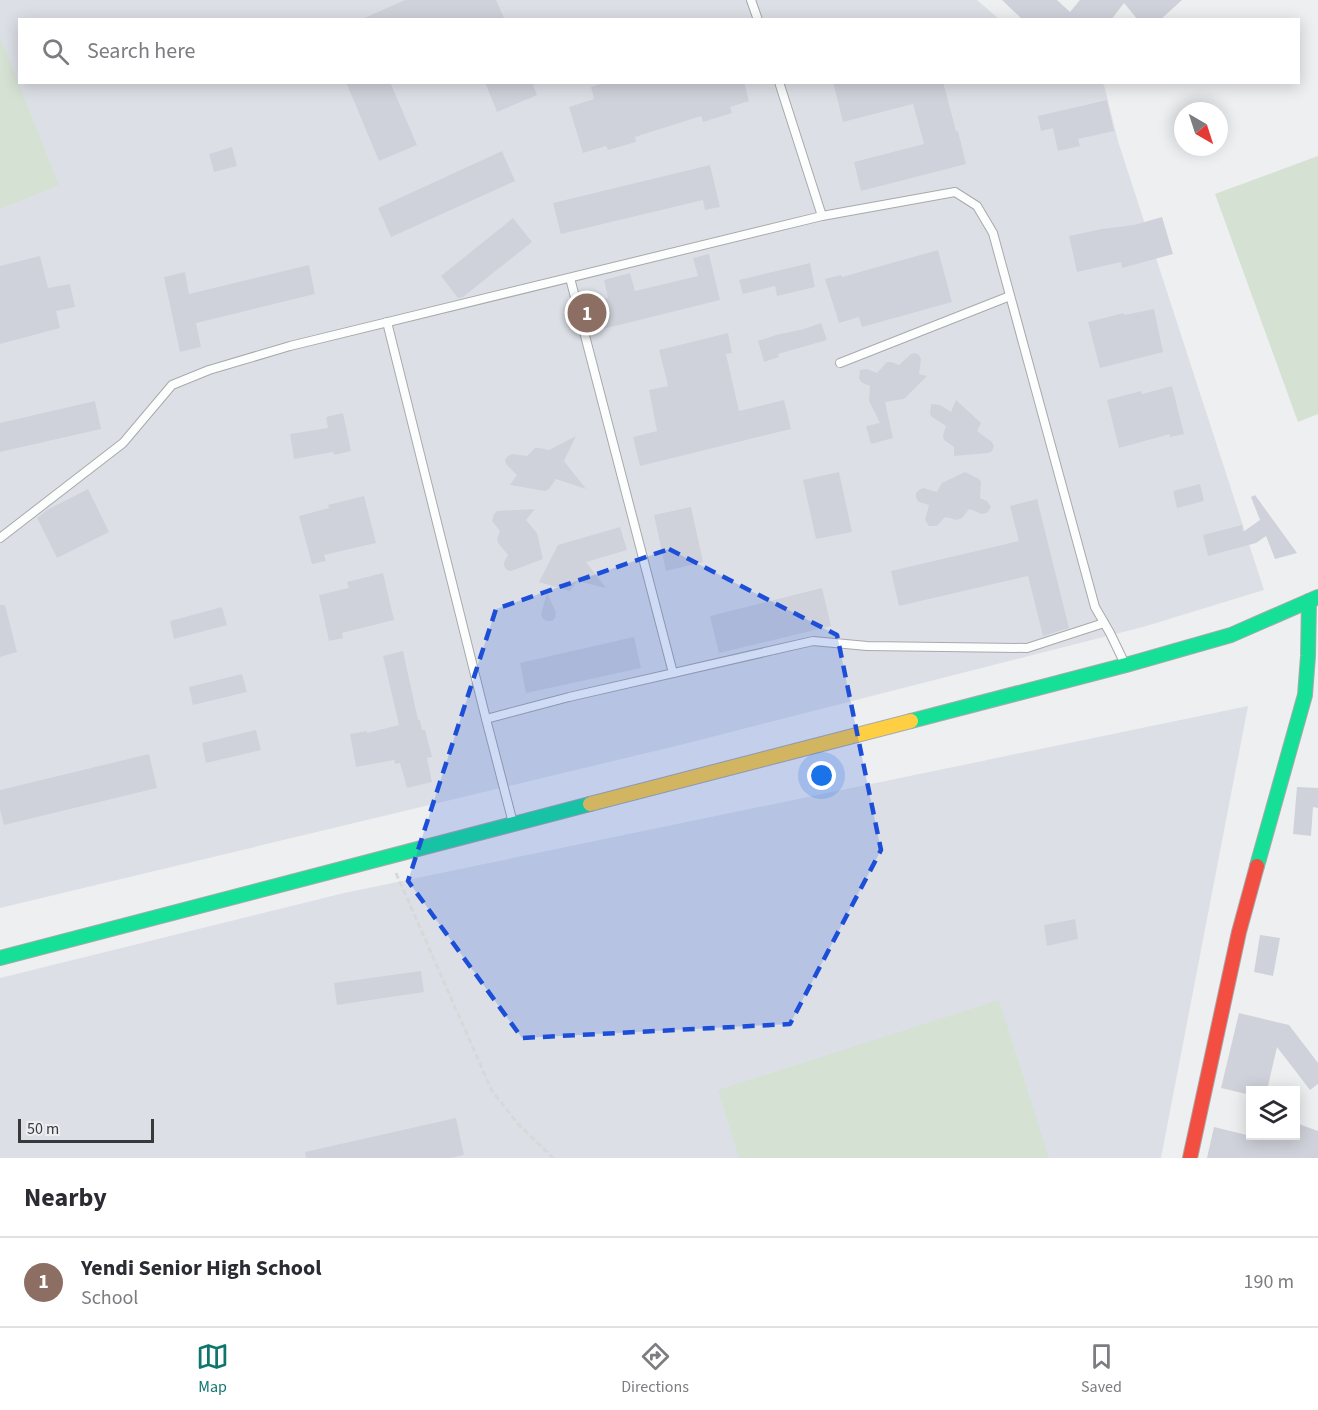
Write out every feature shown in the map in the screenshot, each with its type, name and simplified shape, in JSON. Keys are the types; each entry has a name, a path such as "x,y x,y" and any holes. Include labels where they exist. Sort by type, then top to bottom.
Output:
{"main road":[{"path":"0,958 1126,665 1231,634 1314,599 1305,695 1239,932 1190,1158"}],"lane":[{"path":"751,0 757,18"},
{"path":"780,84 822,216"},
{"path":"0,538 123,443 172,385 209,370 290,346 822,216 955,192 977,206 993,233 1095,607 1126,665"},
{"path":"570,278 673,673"},
{"path":"840,363 1010,297"},
{"path":"387,322 513,823"},
{"path":"486,718 813,641 867,646 1027,648 1104,623"}],"path":[{"path":"388,856 492,1091 519,1125 553,1158"}],"highlighted area":[{"path":"669,549 837,635 881,850 790,1024 522,1038 408,881 496,609"}],"shaded area":[{"path":"0,0 977,0 998,18 18,18 18,84 1104,85 1118,141 1264,590 1143,627 680,745 0,908"},
{"path":"1248,706 1161,1158 0,1158 0,978 344,893"}],"green space":[{"path":"0,37 59,185 0,209"},
{"path":"1318,156 1318,414 1298,422 1215,194"},
{"path":"999,1000 1049,1158 739,1158 718,1090"}],"building":[{"path":"405,0 496,0 504,18 364,18"},
{"path":"1002,0 1057,0 1070,12 1080,0 1182,0 1162,18 1136,18 1124,3 1113,18 1021,18"},
{"path":"347,84 391,84 417,145 379,161"},
{"path":"486,84 533,84 537,95 497,112"},
{"path":"601,84 745,84 749,101 730,107 732,113 703,122 701,116 635,137 636,142 608,150 606,146 583,153 569,107 594,99 591,87"},
{"path":"834,84 944,84 966,164 861,191 854,162 924,144 913,104 843,122"},
{"path":"1107,100 1114,131 1078,139 1080,146 1058,151 1053,128 1041,131 1038,116"},
{"path":"232,147 237,166 214,172 209,154"},
{"path":"502,151 515,181 391,237 378,208"},
{"path":"710,165 720,207 705,210 703,200 561,234 553,203"},
{"path":"1162,217 1173,254 1122,268 1121,262 1077,272 1069,236 1134,225"},
{"path":"513,218 532,242 463,297 458,298 441,276"},
{"path":"938,250 952,302 862,327 859,317 839,323 825,279 841,275 842,277"},
{"path":"709,254 720,300 591,332 583,304 608,298 604,280 630,273 635,291 698,276 693,258"},
{"path":"40,256 48,288 70,284 75,307 56,311 60,328 0,344 0,266"},
{"path":"810,263 815,287 777,296 775,286 743,294 739,280"},
{"path":"309,265 315,294 196,323 201,347 180,352 164,277 185,272 189,294"},
{"path":"1154,309 1163,352 1100,368 1088,322 1124,313 1124,315"},
{"path":"821,323 827,340 778,354 779,357 764,362 758,341"},
{"path":"728,333 732,353 726,354 739,411 784,400 791,429 640,466 633,437 657,431 649,390 668,386 659,350"},
{"path":"915,353 921,359 919,374 927,376 904,399 885,402 893,438 871,444 866,426 880,423 869,401 870,386 861,382 859,378 860,370 867,369 877,373 887,362 899,365"},
{"path":"1172,386 1184,434 1170,437 1170,434 1119,448 1107,400"},
{"path":"956,400 981,423 977,431 994,446 989,453 954,456 954,447 944,440 946,426 932,417 931,404 940,405 951,412"},
{"path":"95,401 101,429 0,452 0,423"},
{"path":"343,413 351,451 294,459 290,434 328,428 326,417"},
{"path":"576,436 564,461 586,489 556,479 545,491 510,485 517,475 506,464 505,460 508,456 512,454 527,456 535,448 549,450"},
{"path":"839,472 852,532 816,539 803,480"},
{"path":"965,472 981,482 980,498 987,501 991,507 987,513 982,514 969,509 962,518 957,520 945,517 937,526 929,526 925,520 929,505 919,502 916,493 923,488 937,492 942,483"},
{"path":"1200,484 1204,501 1177,508 1173,491"},
{"path":"88,489 109,532 57,558 37,518 47,510"},
{"path":"1255,495 1297,553 1275,559 1266,536 1256,543 1208,556 1203,535 1242,525 1243,532 1260,520 1251,497"},
{"path":"364,496 376,543 324,555 326,561 312,564 299,516 329,508 328,505"},
{"path":"1037,499 1069,628 1043,636 1028,576 899,606 891,571 1019,541 1010,506"},
{"path":"691,507 703,562 666,571 654,515"},
{"path":"535,509 526,520 537,533 543,559 511,571 507,570 504,562 508,555 498,543 500,531 492,521 494,514 497,511"},
{"path":"620,527 627,550 586,562 606,588 577,581 570,591 539,582 558,545"},
{"path":"383,573 394,620 342,633 343,638 329,641 319,595 349,588 347,582"},
{"path":"822,588 831,626 719,653 710,616"},
{"path":"547,592 556,613 552,621 543,619 541,615"},
{"path":"0,605 5,605 17,652 0,657"},
{"path":"222,607 227,625 174,639 170,621"},
{"path":"634,637 641,668 526,693 520,663"},
{"path":"403,651 418,720 420,720 422,730 425,730 432,757 427,758 432,782 407,788 400,763 395,764 394,760 356,767 350,734 367,731 367,733 399,725 383,656"},
{"path":"242,674 247,692 193,705 189,687"},
{"path":"256,730 261,750 206,763 202,743"},
{"path":"149,754 157,788 4,825 0,810 0,790"},
{"path":"1297,787 1318,788 1318,808 1313,807 1311,836 1293,834"},
{"path":"1075,919 1078,939 1047,946 1044,925"},
{"path":"1260,935 1280,938 1273,976 1254,972"},
{"path":"421,971 424,992 337,1005 334,983"},
{"path":"1239,1013 1289,1025 1318,1063 1318,1084 1310,1090 1277,1047 1268,1086 1246,1086 1246,1094 1221,1088"},
{"path":"456,1118 464,1155 450,1158 306,1158 305,1152"},
{"path":"1300,1124 1318,1131 1318,1158 1207,1158 1214,1127 1246,1135 1246,1140 1300,1140"}],"traffic: fast":[{"path":"911,721 1231,635 1318,597"},
{"path":"1257,866 1305,695 1309,601"},
{"path":"0,958 590,804"}],"traffic: slow":[{"path":"590,804 911,721"}],"traffic: jam":[{"path":"1190,1158 1239,932 1257,866"}],"place":[{"name":"Yendi Senior High School","path":"587,313"}]}
